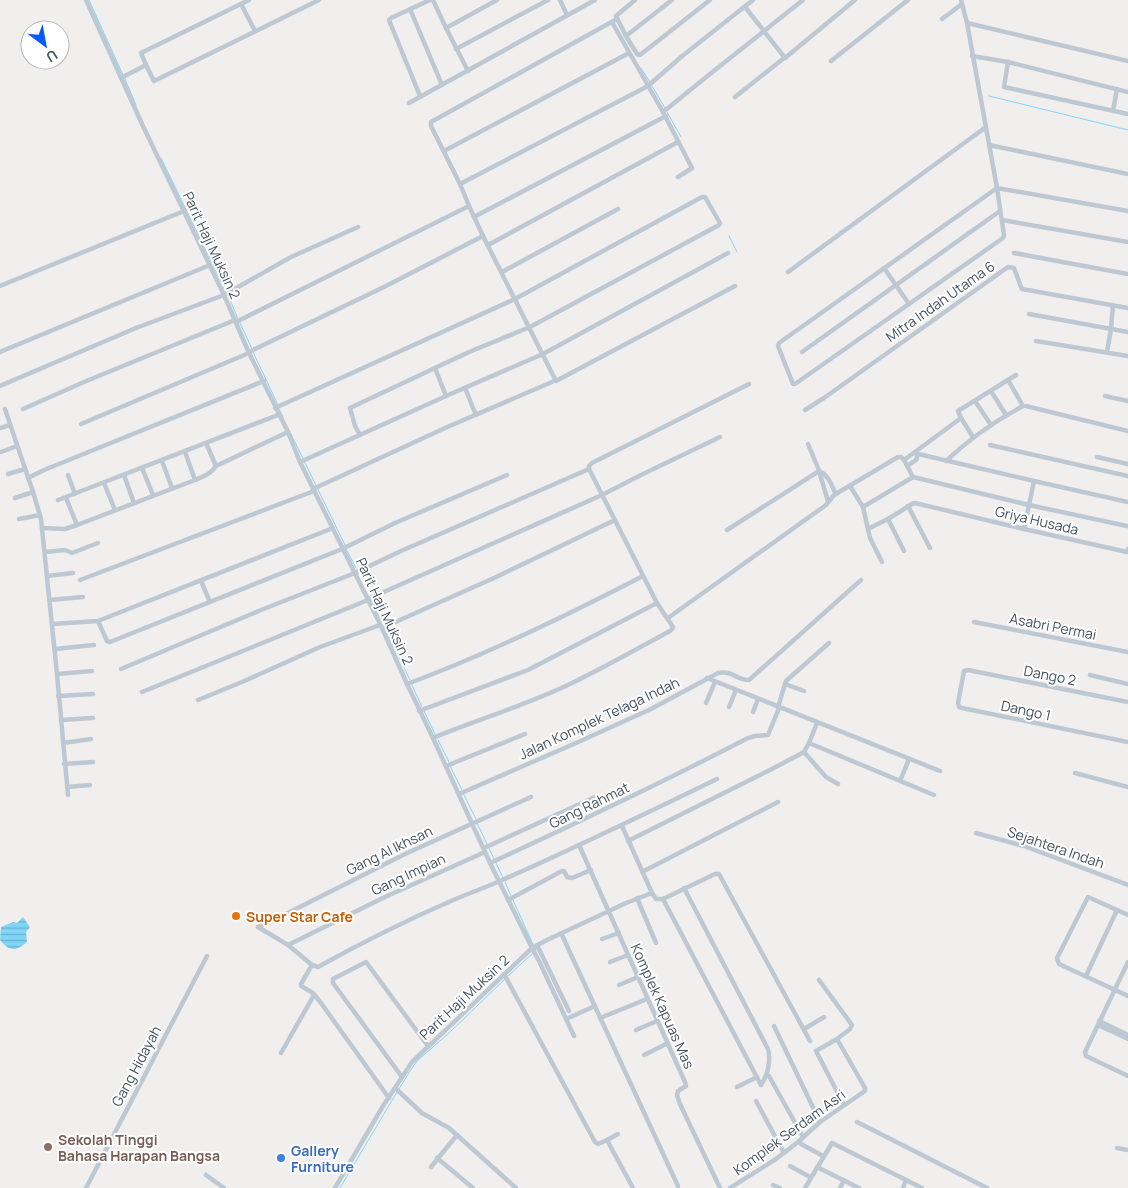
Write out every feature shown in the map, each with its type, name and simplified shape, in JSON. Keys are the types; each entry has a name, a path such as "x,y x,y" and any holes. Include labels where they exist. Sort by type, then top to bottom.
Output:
{"street":[{"name":"Parit Haji Muksin 2","path":"86,0 264,381 278,415 288,432 300,462 368,599 419,711 446,766 462,793 484,850 532,948 412,1062 388,1098 335,1188"},
{"path":"249,0 140,53 154,81 319,0"},
{"path":"420,96 389,21 391,18 432,0 468,71"},
{"path":"446,28 496,0"},
{"path":"456,49 548,0"},
{"path":"560,0 567,16"},
{"path":"408,103 595,0"},
{"path":"634,0 616,15 614,21 432,122 431,126 483,236 556,381 735,286"},
{"path":"626,36 672,0"},
{"path":"614,21 637,54 640,55 710,0"},
{"path":"460,184 650,84 753,0"},
{"path":"474,217 665,112 803,0"},
{"path":"735,97 853,0"},
{"path":"831,61 908,0"},
{"path":"942,19 961,2 967,23 997,188 1003,238 793,384 778,343 997,188 1128,211"},
{"path":"241,4 255,31"},
{"path":"745,6 784,58"},
{"path":"410,9 442,84"},
{"path":"614,21 629,53 650,84 665,112 692,168 678,177"},
{"path":"967,23 1128,61"},
{"path":"444,151 629,53"},
{"path":"972,56 1008,62 1128,92"},
{"path":"1008,62 1004,87 1128,114"},
{"path":"121,78 146,65"},
{"path":"1113,111 1118,89"},
{"path":"788,272 986,127"},
{"path":"488,245 678,142"},
{"path":"989,145 1128,174"},
{"path":"275,408 515,300 706,196 720,223 530,327 501,338 350,408 355,426 360,435"},
{"path":"22,409 236,321 469,206"},
{"path":"502,272 618,208"},
{"path":"0,286 184,211"},
{"path":"802,352 1000,211"},
{"path":"1002,220 1128,242"},
{"path":"0,386 136,328 224,295 292,257 358,227"},
{"path":"81,424 250,352 483,236"},
{"path":"1014,252 1128,274"},
{"path":"300,462 542,354 728,253"},
{"path":"0,352 210,266"},
{"name":"Mitra Indah Utama 6","path":"805,410 1008,267 1014,268 1022,289 1128,308"},
{"path":"884,268 909,304"},
{"path":"1107,352 1113,305"},
{"path":"1029,314 1128,332"},
{"path":"1036,341 1128,356"},
{"path":"435,368 446,396"},
{"path":"973,437 960,418 958,411 1016,375"},
{"path":"949,461 956,451 973,437 1023,406 1008,380"},
{"path":"28,478 53,466 264,381"},
{"path":"80,580 314,490 445,428 552,382"},
{"path":"121,669 355,573 416,544 589,469 592,463 749,384"},
{"path":"465,388 476,415"},
{"path":"991,391 1006,415"},
{"path":"1105,396 1128,401"},
{"path":"975,400 991,426"},
{"path":"1026,406 1128,431"},
{"path":"5,410 40,515 68,795"},
{"path":"58,500 278,415"},
{"path":"904,460 916,453 960,418"},
{"path":"0,428 10,424"},
{"path":"42,528 65,529 195,480 210,473 216,466 288,432"},
{"path":"142,692 368,599 602,495 720,437"},
{"path":"206,443 216,466"},
{"path":"808,444 821,472 836,494"},
{"path":"990,445 1128,476"},
{"path":"1,452 17,446"},
{"path":"185,452 195,480"},
{"path":"916,453 1128,502"},
{"path":"907,466 916,460 916,453"},
{"path":"668,618 826,505 836,494 901,457 913,476 863,507"},
{"path":"1097,458 1128,464"},
{"path":"162,461 172,488"},
{"path":"142,468 153,495"},
{"path":"8,474 25,469"},
{"path":"433,738 532,701 571,684 672,630 673,626 657,603 589,469"},
{"path":"821,472 828,501"},
{"path":"727,530 821,472"},
{"path":"68,475 76,494"},
{"path":"124,475 134,502"},
{"path":"98,621 107,641 110,642 342,549 507,475"},
{"name":"Griya Husada","path":"913,476 1029,504 1128,524"},
{"path":"1024,529 1034,481"},
{"path":"104,483 115,510"},
{"path":"850,486 863,507 870,538 882,562"},
{"path":"15,498 33,492"},
{"path":"66,498 77,525"},
{"name":"Griya Husada","path":"908,506 916,503 1128,552"},
{"path":"868,530 908,506 930,548"},
{"path":"19,520 40,515"},
{"path":"888,519 904,551"},
{"path":"198,700 320,648 381,627 494,578 615,520"},
{"path":"52,624 98,621 333,528"},
{"path":"45,552 65,550 72,553 98,543"},
{"path":"47,576 73,573"},
{"path":"407,684 440,672 522,636 643,576"},
{"name":"Jalan Komplek Telaga Indah","path":"462,793 651,709 718,673 732,674 745,680 751,679 861,580"},
{"path":"201,581 210,602"},
{"path":"49,600 83,597"},
{"path":"419,711 534,667 657,603"},
{"name":"Asabri Permai","path":"974,622 1128,652"},
{"path":"778,707 786,682 829,643"},
{"path":"54,649 94,645"},
{"name":"Dango 2","path":"968,670 1128,702"},
{"name":"Dango 1","path":"968,670 964,671 958,704 960,708 1128,742"},
{"path":"57,674 92,671"},
{"path":"1090,675 1128,684"},
{"path":"707,678 940,771"},
{"path":"706,703 715,682"},
{"path":"785,684 804,691"},
{"path":"729,707 736,690"},
{"path":"58,696 93,694"},
{"path":"753,712 758,699"},
{"name":"Gang Rahmat","path":"490,863 696,765 748,738 768,735 778,707"},
{"path":"61,720 93,718"},
{"path":"628,841 772,770 804,752 817,723"},
{"path":"446,766 525,734"},
{"path":"63,743 91,739"},
{"path":"809,744 934,795"},
{"path":"804,752 826,777 838,784"},
{"path":"900,781 908,759"},
{"path":"64,764 93,762"},
{"path":"1075,773 1128,787"},
{"path":"288,945 312,965 318,967 356,945 396,926 622,826 717,779"},
{"path":"66,787 90,785"},
{"name":"Gang Impian","path":"288,945 595,796"},
{"name":"Gang Al Ikhsan","path":"288,945 258,927 405,854 531,797"},
{"path":"642,872 778,802"},
{"path":"622,826 656,899 663,899 715,874 719,874 810,1041"},
{"name":"Sejahtera Indah","path":"976,833 1024,846 1128,885"},
{"name":"Komplek Kapuas Mas","path":"579,845 686,1086 678,1091 677,1095 720,1188"},
{"path":"509,900 562,871 564,871 567,877 572,878 591,870"},
{"path":"663,899 761,1084 763,1083 770,1057 768,1049 684,888"},
{"path":"574,1036 532,948 626,903 652,893"},
{"path":"1128,915 1088,897 1057,958 1059,964 1128,996"},
{"path":"637,898 656,943"},
{"path":"1086,976 1117,910"},
{"path":"561,933 678,1186"},
{"path":"602,939 618,933"},
{"path":"537,945 569,1011"},
{"path":"610,962 628,955"},
{"name":"Gang Hidayah","path":"86,1188 207,956"},
{"path":"402,1077 333,983 333,979 366,962 428,1046"},
{"path":"1128,962 1084,1052 1086,1056 1128,1076"},
{"path":"312,965 300,985 314,995 388,1098"},
{"path":"504,974 595,1142 598,1144 618,1134"},
{"path":"619,984 638,977"},
{"path":"819,980 852,1025 850,1029 837,1039 816,1051 844,1105"},
{"path":"281,1053 314,995"},
{"path":"600,1018 647,999"},
{"path":"566,1019 595,1006"},
{"path":"804,1030 824,1017"},
{"path":"636,1030 658,1020"},
{"path":"1099,1023 1128,1035"},
{"path":"774,1026 820,1122"},
{"path":"1112,1029 1128,1039"},
{"name":"Komplek Serdam Asri","path":"732,1188 784,1153 820,1122 865,1090 837,1039"},
{"path":"644,1054 668,1043"},
{"path":"738,1087 757,1076"},
{"path":"769,1076 803,1137"},
{"path":"395,1088 422,1113 457,1135 516,1188"},
{"path":"756,1100 784,1153"},
{"path":"856,1122 987,1188"},
{"path":"431,1167 457,1135"},
{"path":"607,1140 633,1188"},
{"path":"805,1188 832,1143 922,1188"},
{"path":"801,1144 823,1156"},
{"path":"1117,1148 1128,1150"},
{"path":"437,1158 472,1188"},
{"path":"790,1166 810,1177"},
{"path":"817,1167 859,1188"},
{"path":"206,1175 224,1188"},
{"path":"840,1188 844,1180"},
{"path":"902,1188 906,1180"},
{"path":"773,1185 780,1188"}],"water":[{"path":"23,917 30,927 26,932 27,942 16,949 6,946 0,940 1,927 13,922 17,923"}],"waterway":[{"path":"89,0 123,75"},
{"path":"641,68 650,82"},
{"path":"125,79 136,105"},
{"path":"652,86 665,108"},
{"path":"989,96 1128,130"},
{"path":"667,112 681,137"},
{"path":"161,158 226,292"},
{"path":"729,236 737,252"},
{"path":"228,295 238,319"},
{"path":"240,323 252,349"},
{"path":"253,352 278,405"},
{"path":"279,409 283,417"},
{"path":"291,434 345,545"},
{"path":"346,549 356,568"},
{"path":"371,600 380,619"},
{"path":"385,629 410,680"},
{"path":"412,685 422,707"},
{"path":"424,711 435,734"},
{"path":"438,740 449,762"},
{"path":"450,766 462,790"},
{"path":"464,795 476,819"},
{"path":"477,823 487,844"},
{"path":"489,848 503,878"},
{"path":"505,882 511,896"},
{"path":"513,900 536,951"},
{"path":"508,976 533,953"},
{"path":"399,1089 417,1061 505,979"},
{"path":"340,1188 397,1092"}],"place":[{"name":"Super Star Cafe","path":"236,916"},
{"name":"Sekolah Tinggi Bahasa Harapan Bangsa","path":"48,1147"},
{"name":"Gallery Furniture","path":"281,1158"}]}
